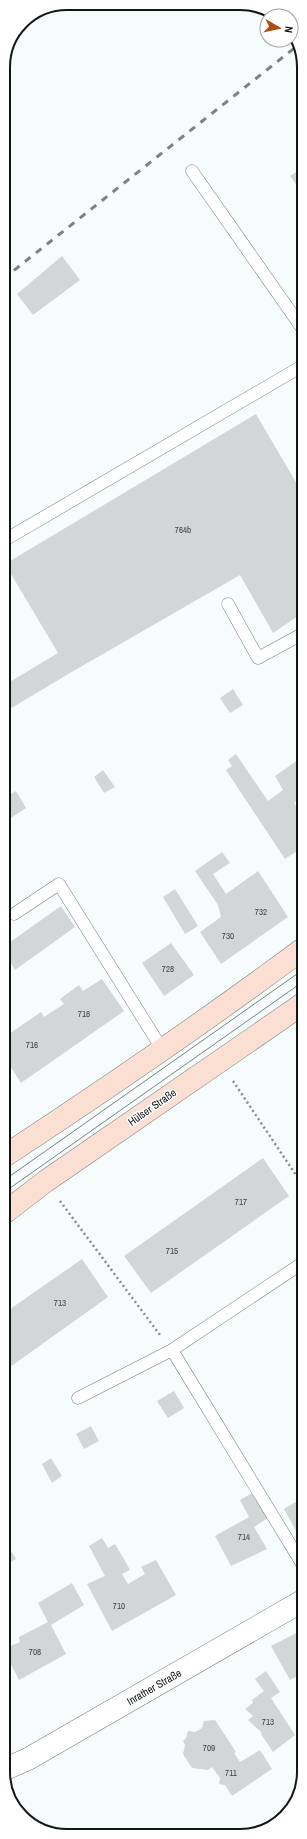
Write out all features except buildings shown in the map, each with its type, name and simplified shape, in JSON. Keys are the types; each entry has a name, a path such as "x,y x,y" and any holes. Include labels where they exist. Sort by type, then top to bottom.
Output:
{"street":[{"path":"10,1152 162,1049 260,981 297,953"},
{"name":"Hülser Straße","path":"10,1209 46,1181 297,1008"},
{"name":"Inrather Straße","path":"10,1766 28,1759 297,1604"}],"lane":[{"path":"192,171 297,321"},
{"path":"10,537 297,368"},
{"path":"228,604 258,658 297,637"},
{"path":"14,914 59,884 162,1049"},
{"path":"78,1398 172,1350 297,1267"},
{"path":"172,1350 297,1555"}],"path":[{"path":"220,1060 297,1176"},
{"path":"46,1181 172,1350"}],"tram line":[{"path":"10,1176 297,974"},
{"path":"10,1188 297,986"}],"railway":[{"path":"10,273 294,49"}]}
